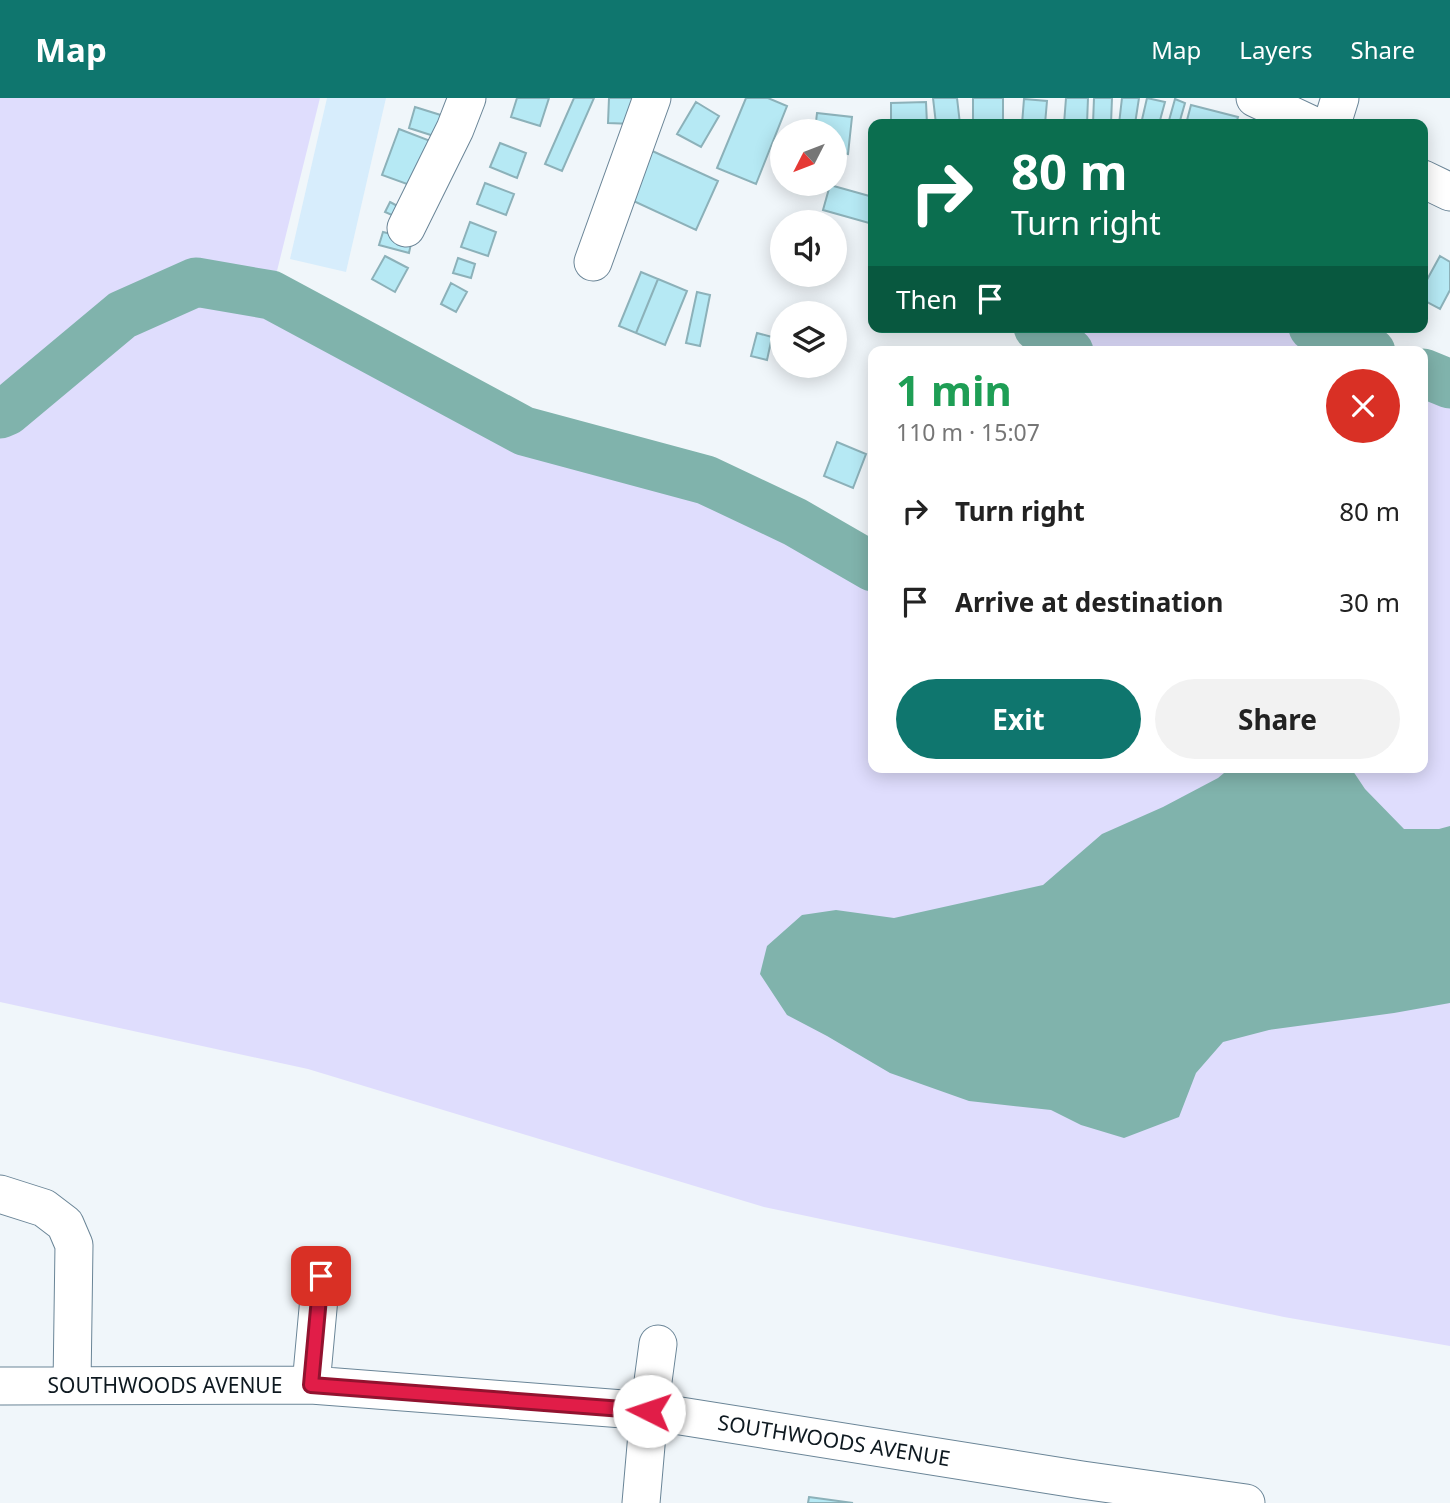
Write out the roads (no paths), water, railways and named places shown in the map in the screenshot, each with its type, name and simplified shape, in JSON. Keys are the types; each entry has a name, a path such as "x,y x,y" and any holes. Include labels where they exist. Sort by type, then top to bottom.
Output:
{"street":[{"path":"406,228 455,129 467,98"},
{"path":"593,262 652,98"},
{"path":"1255,98 1299,119"},
{"path":"1334,119 1340,98"},
{"path":"1428,181 1450,192"},
{"path":"0,1194 44,1208 65,1224 74,1245 72,1385"},
{"path":"311,1385 321,1276"},
{"path":"641,1503 658,1344"},
{"name":"SOUTHWOODS AVENUE","path":"0,1387 311,1385 649,1411 1081,1492 1246,1503"}],"waterway":[{"path":"0,414 122,315 196,282 271,295 524,431 706,480 795,522 868,564"},
{"path":"1045,333 1062,346"},
{"path":"1327,333 1357,346"},
{"path":"1428,375 1450,384"}]}
